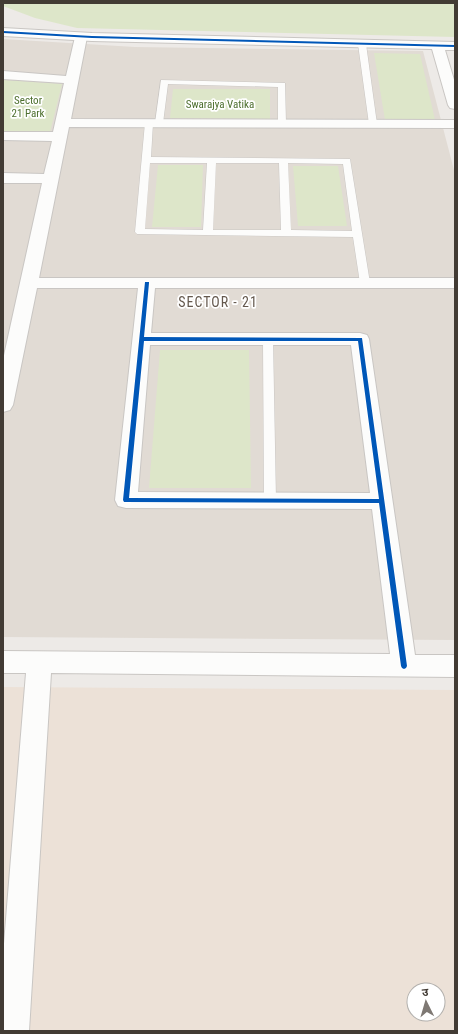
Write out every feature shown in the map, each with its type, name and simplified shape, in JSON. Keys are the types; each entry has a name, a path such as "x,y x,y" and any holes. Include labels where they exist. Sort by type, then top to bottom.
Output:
{"street":[{"path":"3,32 81,37 455,46"},
{"path":"3,405 6,378 29,283 81,37"},
{"path":"437,46 454,101"},
{"path":"3,75 72,80"},
{"path":"3,136 154,123 455,124"},
{"path":"3,178 51,179"},
{"path":"29,283 455,283"},
{"path":"147,283 126,500 382,501"},
{"path":"142,339 360,339 404,666"},
{"path":"3,662 455,666"},
{"path":"13,1031 39,662"}],"lane":[{"path":"362,44 372,124"},
{"path":"282,124 282,86 164,82 146,160 140,232 358,234"},
{"path":"146,160 347,161 365,283"},
{"path":"208,232 212,160"},
{"path":"283,160 286,234"},
{"path":"268,339 270,501"}],"shaded area":[{"path":"3,39 135,47 423,51 455,174 455,640 3,637"},
{"path":"3,687 455,690 455,1031 3,1031"}],"green space":[{"path":"3,3 455,3 455,37 77,28 35,18 3,6"},
{"path":"374,53 420,54 435,120 385,120"},
{"name":"Sector 21 Park","path":"3,80 62,84 50,132 3,131"},
{"name":"Swarajya Vatika","path":"173,89 270,89 270,119 170,118"},
{"path":"158,165 203,165 201,227 152,227"},
{"path":"293,166 338,166 347,226 298,226"},
{"path":"160,350 249,350 251,488 149,488"}],"cycle path":[{"path":"3,32 92,37 455,46"},
{"path":"147,283 126,500 382,501"},
{"path":"142,339 360,339 404,666"}],"district":[{"name":"SECTOR - 21","path":"218,302"}]}
